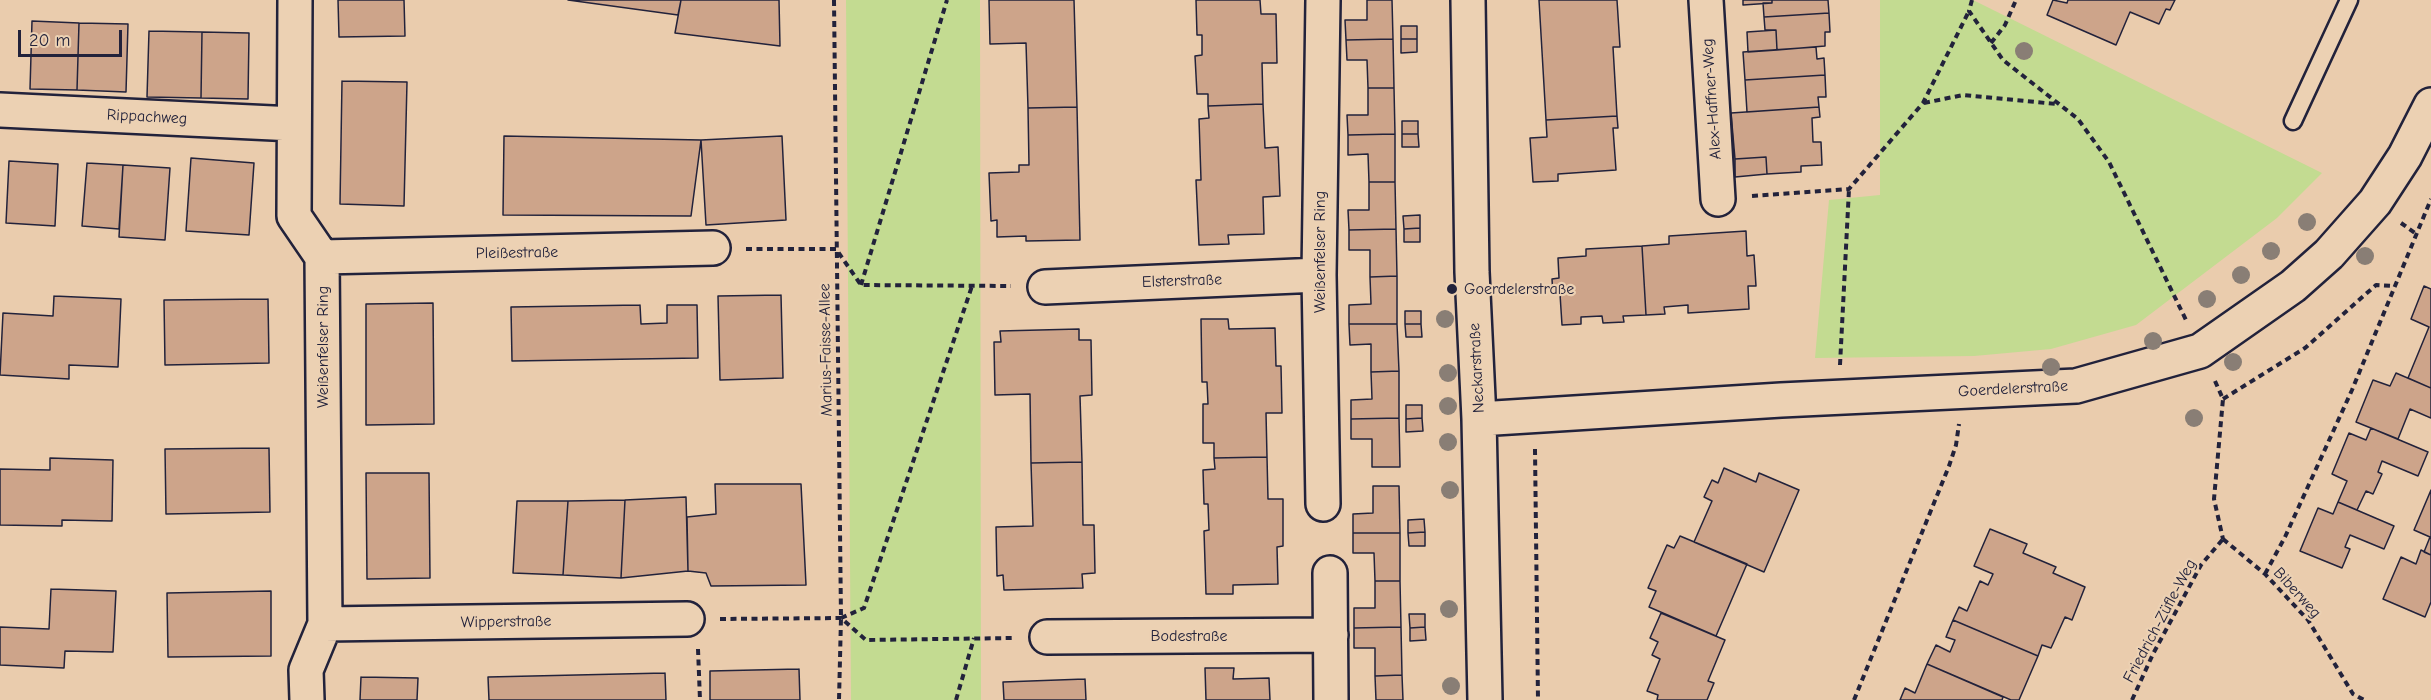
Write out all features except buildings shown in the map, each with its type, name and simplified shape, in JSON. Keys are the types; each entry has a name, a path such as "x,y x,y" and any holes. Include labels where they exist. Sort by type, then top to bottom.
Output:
{"street":[{"path":"295,0 294,216 322,257"},
{"name":"Weißenfelser Ring","path":"1323,0 1319,275 1323,504"},
{"name":"Neckarstraße","path":"1468,0 1472,272 1479,419 1485,700"},
{"name":"Alex-Haffner-Weg","path":"1706,0 1718,199"},
{"name":"Goerdelerstraße","path":"1479,419 1838,397 2076,386 2200,351 2292,286 2328,254 2375,202 2405,156 2431,105"},
{"name":"Rippachweg","path":"0,110 294,124"},
{"name":"Pleißestraße","path":"322,257 713,248"},
{"name":"Weißenfelser Ring","path":"307,700 306,670 325,624 322,257"},
{"name":"Elsterstraße","path":"1045,286 1319,275"},
{"path":"1330,573 1331,700"},
{"name":"Wipperstraße","path":"325,624 687,619"},
{"name":"Bodestraße","path":"1047,637 1331,635"}],"lane":[{"path":"2293,121 2349,0"}],"path":[{"name":"Marius-Faisse-Allee","path":"834,0 841,618 839,700"},
{"path":"861,285 947,0"},
{"path":"1838,397 1849,189 1923,103 1969,11 1972,0"},
{"path":"1991,42 2005,25 2016,0"},
{"path":"1969,11 2003,60 2078,119 2109,162 2200,351 2223,399 2214,499 2223,539"},
{"path":"1923,103 1963,95 2058,104"},
{"path":"1718,199 1849,189"},
{"path":"2265,574 2285,537 2347,400 2431,199"},
{"path":"713,248 836,249 861,285"},
{"path":"861,285 1045,286"},
{"path":"2223,399 2305,348 2376,285 2394,286"},
{"path":"700,700 699,651 687,619 841,618 864,608 972,286"},
{"path":"1854,700 1949,466 1956,445 1964,392"},
{"path":"1534,416 1538,700"},
{"name":"Biberweg","path":"2223,539 2265,574 2308,620 2353,694 2364,700"},
{"name":"Friedrich-Züfle-Weg","path":"2132,700 2153,654 2201,565 2223,539"},
{"path":"841,618 866,640 1047,637"},
{"path":"956,700 974,638"}],"green space":[{"path":"846,0 980,0 981,700 851,700"},
{"path":"1880,0 1973,0 2322,173 2277,218 2136,325 2051,349 1974,356 1815,358 1829,200 1880,195"}],"place":[{"name":"Goerdelerstraße","path":"1452,289"}]}
